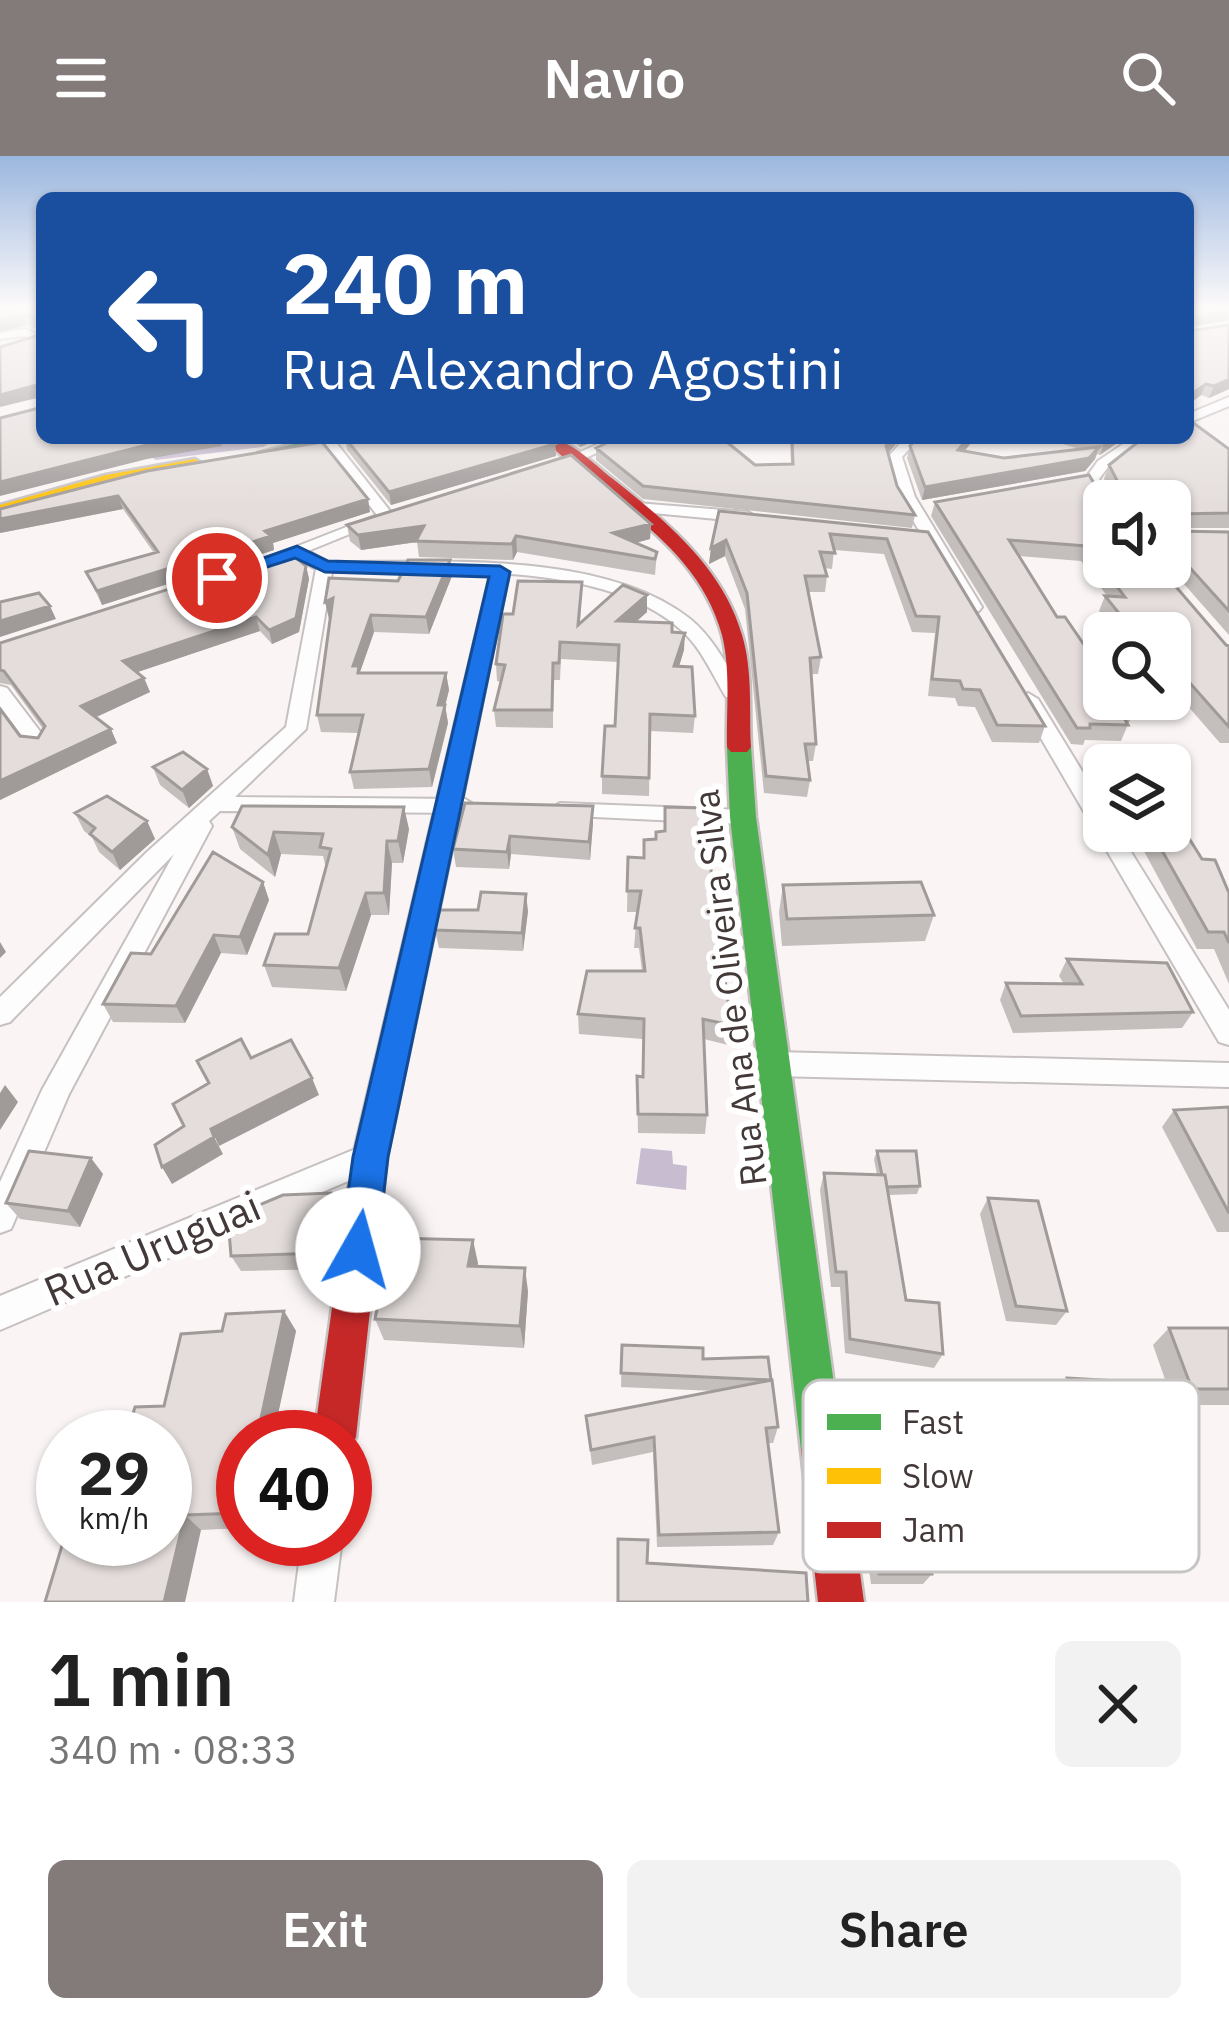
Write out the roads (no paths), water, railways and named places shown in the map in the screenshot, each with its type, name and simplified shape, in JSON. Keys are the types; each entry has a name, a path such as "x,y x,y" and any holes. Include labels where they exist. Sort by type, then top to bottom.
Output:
{"main road":[{"path":"0,511 106,480 314,444"},
{"name":"Rua Ana de Oliveira Silva","path":"558,444 681,548 722,606 734,639 733,693 743,817 813,1380"},
{"path":"337,1410 370,1157 444,806 500,572"},
{"name":"Rua Ana de Oliveira Silva","path":"837,1572 841,1602"}],"street":[{"path":"1194,416 1229,401"},
{"path":"1194,425 1202,433"},
{"path":"340,444 386,516"},
{"path":"535,472 611,444"},
{"path":"907,444 895,457 900,483 981,621"},
{"path":"1070,482 1092,478 1103,464 1133,444"},
{"path":"915,511 937,506"},
{"path":"637,508 763,518"},
{"path":"251,566 407,510"},
{"path":"911,536 932,539"},
{"path":"297,552 325,567 500,572 620,589 658,604 698,638 733,693"},
{"path":"0,1014 155,859 296,729 325,567"},
{"path":"1018,682 1083,790"},
{"path":"0,692 38,743"},
{"path":"212,810 490,807"},
{"path":"536,809 743,817"},
{"path":"0,1218 56,1090 212,810"},
{"path":"1120,852 1229,1034"},
{"path":"774,1064 1229,1075"},
{"name":"Rua Uruguai","path":"0,1313 370,1157"},
{"path":"314,1602 319,1566"}],"waterway":[{"path":"156,451 214,444"}]}
